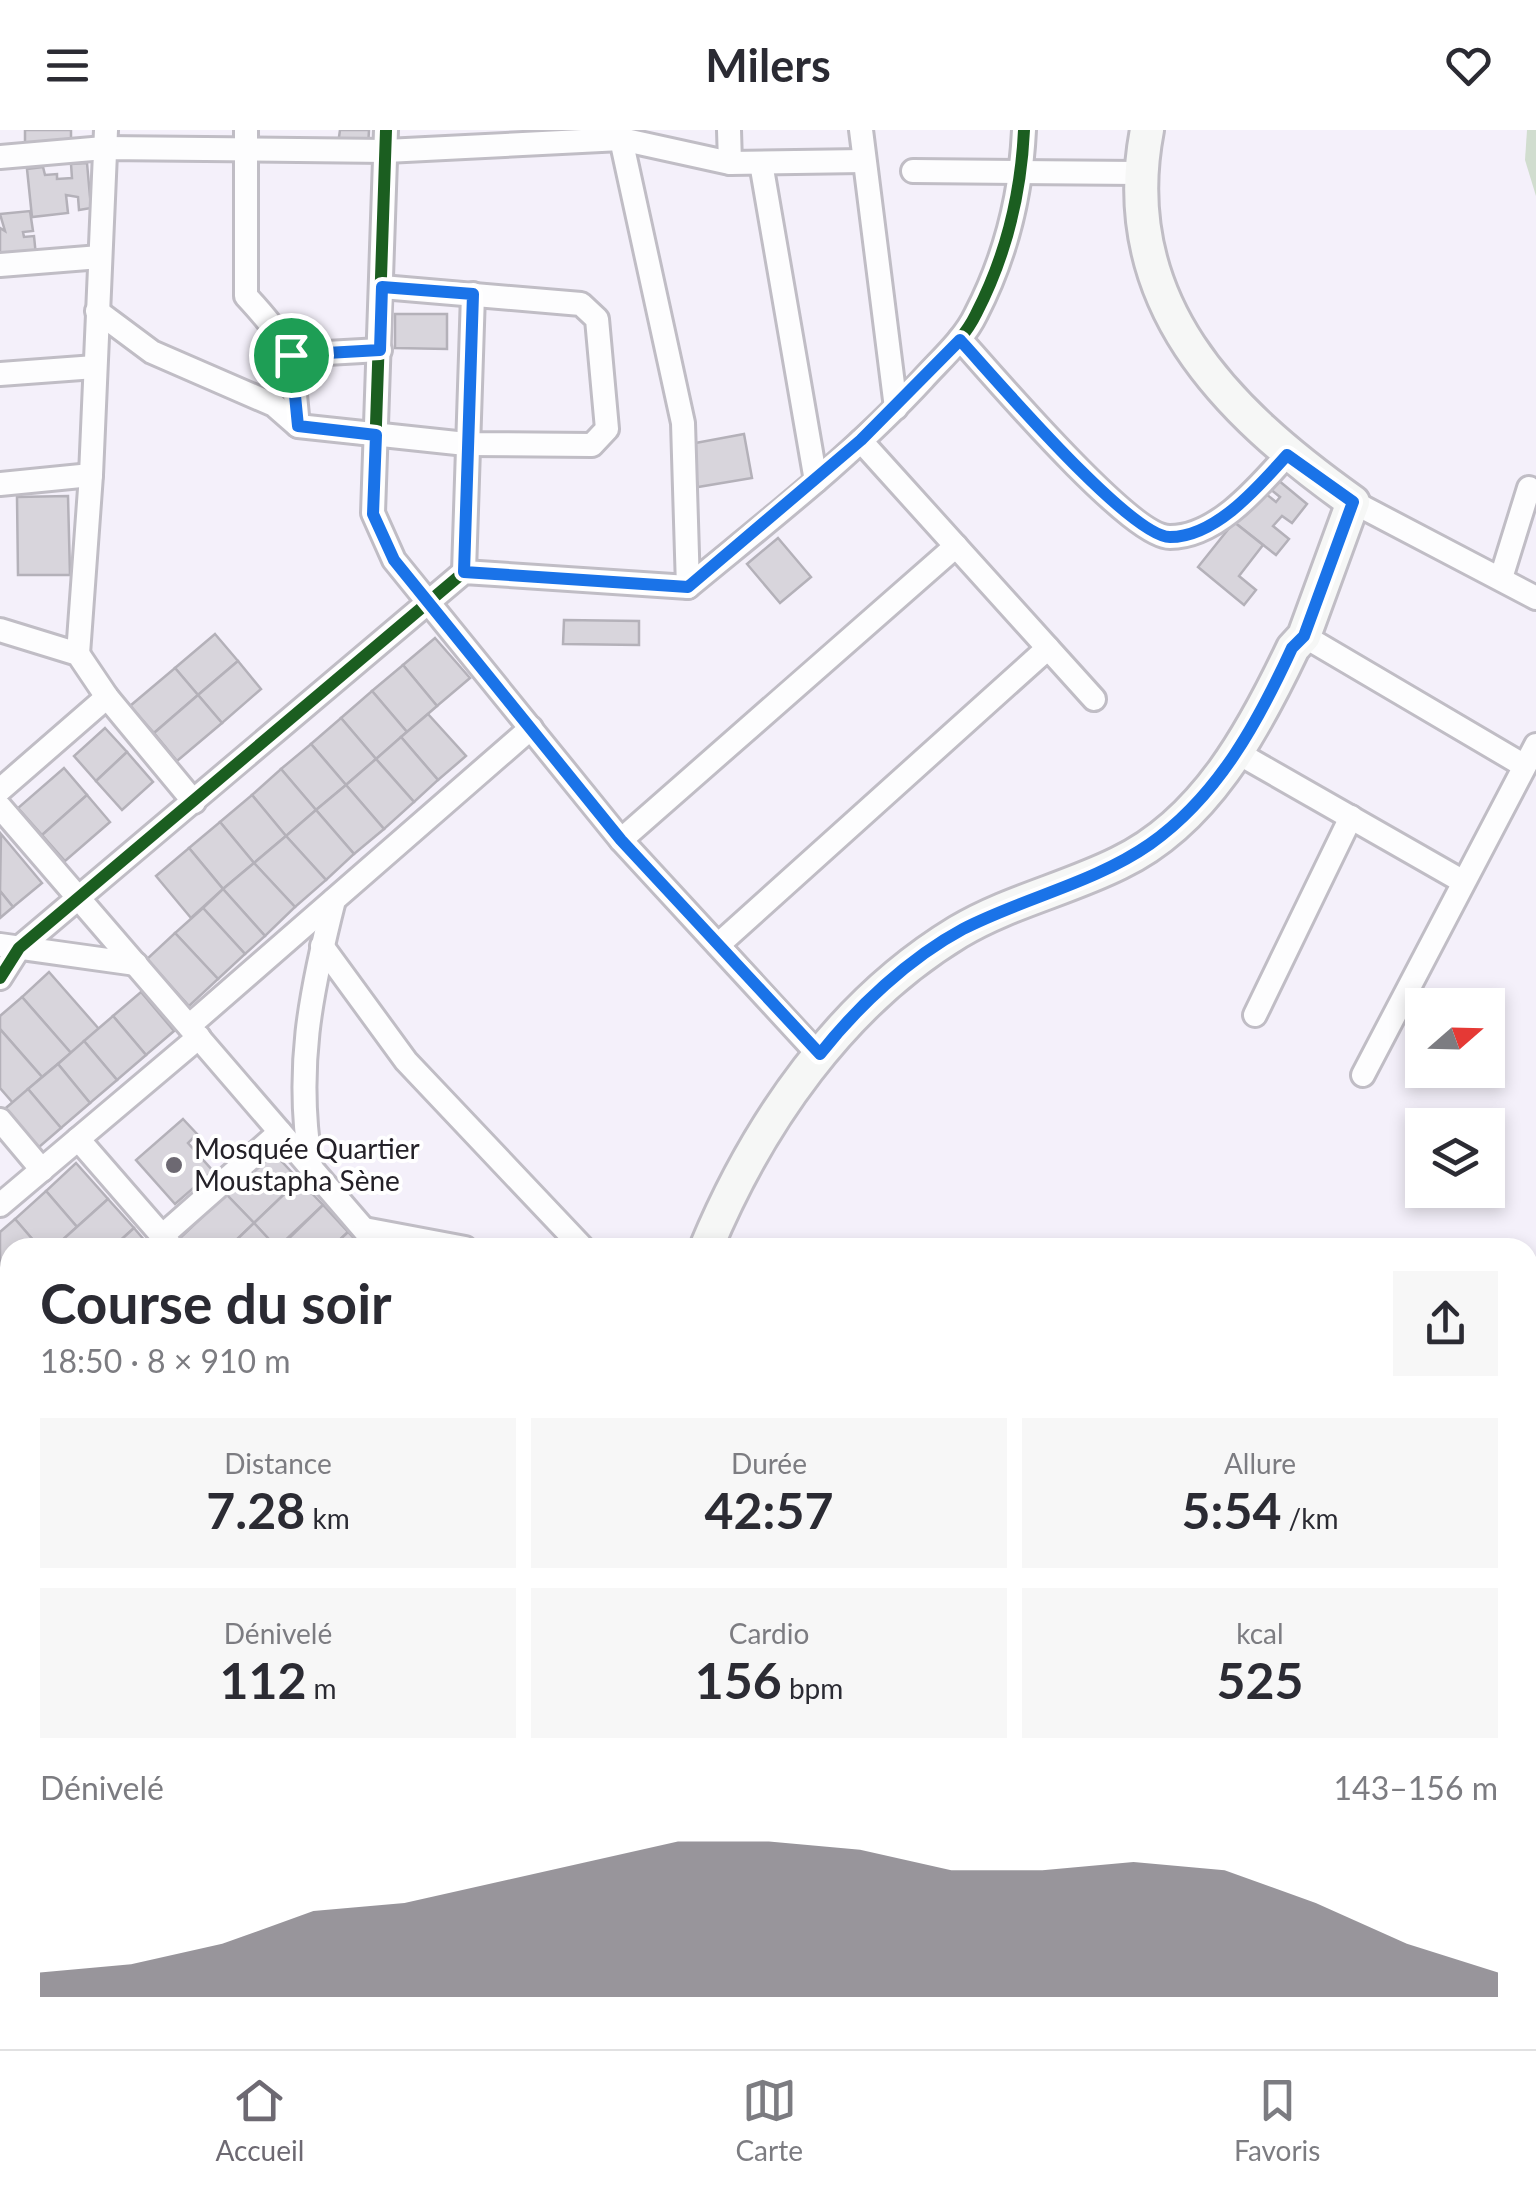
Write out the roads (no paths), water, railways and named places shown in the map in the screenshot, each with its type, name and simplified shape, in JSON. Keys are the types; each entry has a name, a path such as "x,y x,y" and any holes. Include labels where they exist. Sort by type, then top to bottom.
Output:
{"street":[{"path":"729,130 730,163"},
{"path":"861,130 896,408"},
{"path":"0,978 10,947 80,899 464,572 688,587 816,481 896,408 960,340 976,314 1011,227 1022,172 1024,130"},
{"path":"1147,130 1139,173 1145,254 1175,318 1213,378 1246,418 1287,455 1353,502 1536,598"},
{"path":"0,157 105,139 386,141 597,135 730,163 863,162"},
{"path":"105,139 91,474 78,654 107,698 194,802"},
{"path":"621,139 683,423 688,587"},
{"path":"246,140 246,296 276,329 291,355 298,426"},
{"path":"386,141 373,514 394,560 621,840 820,1054"},
{"path":"761,162 816,481"},
{"path":"913,171 1139,173"},
{"path":"0,265 100,257"},
{"path":"98,311 152,352 274,404 298,426 466,444 592,445 608,429 596,319 590,309 581,304 382,287"},
{"path":"464,572 473,294"},
{"path":"960,340 1069,458 1150,534 1174,538 1226,516 1287,455"},
{"path":"291,355 380,350"},
{"path":"0,374 95,367"},
{"path":"861,440 1094,699"},
{"path":"0,484 91,474"},
{"path":"1501,578 1529,488"},
{"path":"711,1238 768,1127 820,1054 870,1000 960,930 1122,862 1154,842 1189,811 1238,754 1292,648 1304,636 1353,502"},
{"path":"621,840 956,546"},
{"path":"0,630 78,654"},
{"path":"1304,636 1523,766"},
{"path":"718,946 1048,648"},
{"path":"0,790 107,698"},
{"path":"0,1205 78,1139 334,900 531,728"},
{"path":"1362,1075 1536,745"},
{"path":"1238,754 1462,881"},
{"path":"0,806 372,1238"},
{"path":"1255,1016 1350,817"},
{"path":"311,1168 301,1078 322,946 334,900"},
{"path":"322,946 406,1060 573,1238"},
{"path":"10,947 136,964"},
{"path":"0,1120 42,1170"},
{"path":"171,1238 280,1132"},
{"path":"78,1139 164,1238"},
{"path":"364,1228 414,1238"}],"place":[{"name":"Mosquée Quartier Moustapha Sène","path":"174,1165"}]}
